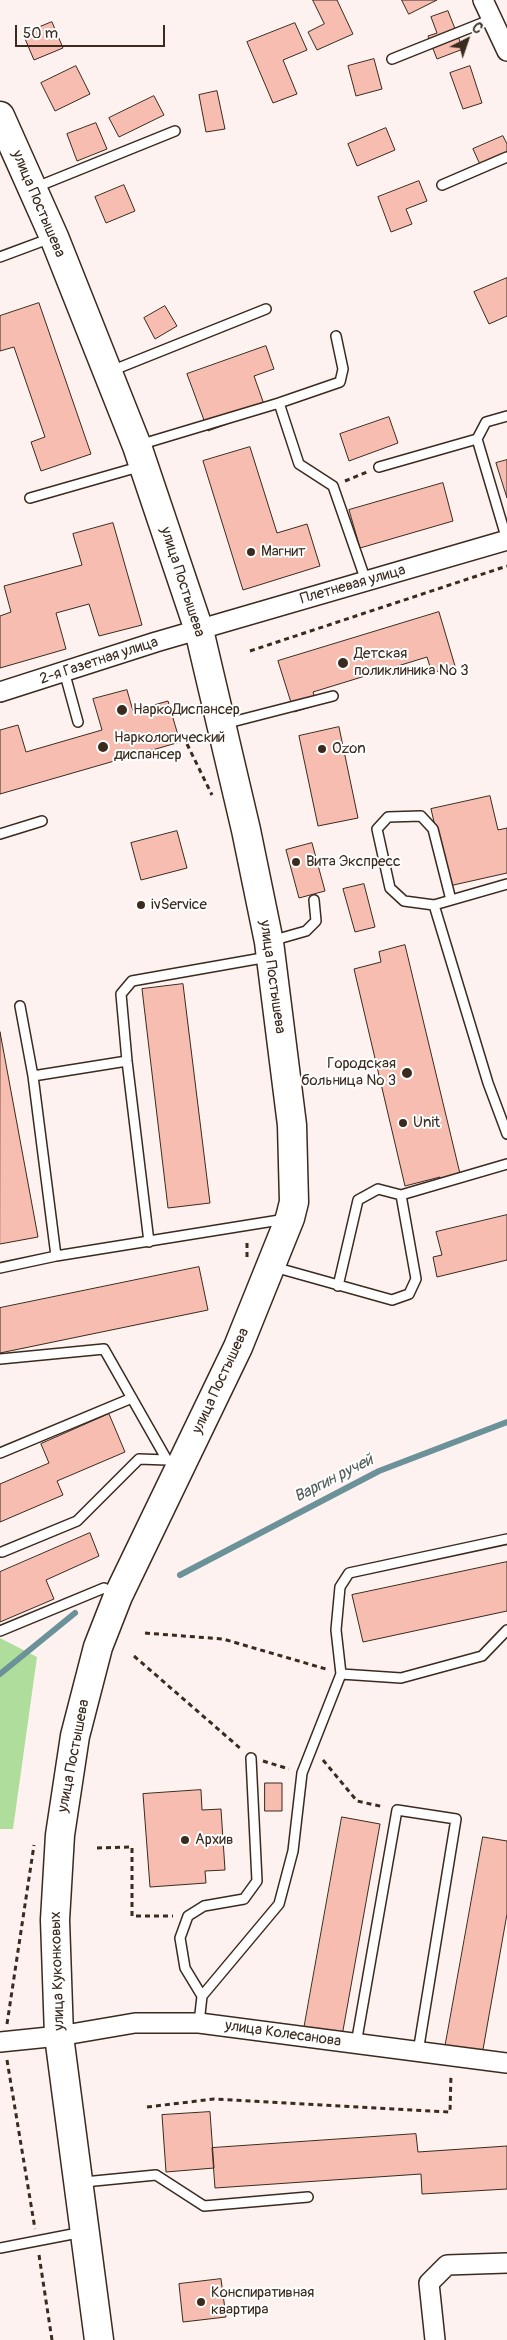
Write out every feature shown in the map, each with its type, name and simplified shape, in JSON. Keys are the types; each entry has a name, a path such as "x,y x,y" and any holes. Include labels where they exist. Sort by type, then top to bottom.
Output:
{"main road":[{"name":"улица Постышева","path":"0,116 54,237 141,456 198,630 246,830 270,950 292,1125 294,1202 290,1218 238,1347 173,1464 98,1647 75,1736 60,1835"},
{"name":"улица Куконковых","path":"60,1835 55,1920 59,2036 83,2232 99,2340"},
{"name":"улица Куконковых","path":"67,2106 100,2255 112,2340"}],"street":[{"path":"483,0 498,24 507,51"},
{"name":"Плетневая улица","path":"198,630 507,540"},
{"name":"2-я Газетная улица","path":"0,692 198,630"},
{"name":"улица Колесанова","path":"2,2043 59,2036 135,2023 199,2023 507,2062"},
{"path":"435,2340 429,2283 447,2265 507,2263"}],"lane":[{"path":"392,59 498,24"},
{"path":"32,188 175,131"},
{"path":"442,185 507,157"},
{"path":"0,257 54,237"},
{"path":"107,372 266,309"},
{"path":"30,498 279,403 340,382 342,369 336,336"},
{"path":"279,403 299,464 333,486 366,581"},
{"path":"507,416 486,422 477,439 507,540"},
{"path":"379,467 477,439"},
{"path":"64,672 78,722"},
{"path":"221,725 333,696"},
{"path":"451,900 433,829 421,816 388,817 377,829 390,888 404,901 434,905 507,884"},
{"path":"0,834 42,821"},
{"path":"149,1242 126,1061 121,994 132,981 270,950 306,931 316,922 314,900"},
{"path":"434,905 488,1083 507,1134"},
{"path":"20,1006 33,1076 56,1256"},
{"path":"33,1076 126,1061"},
{"path":"338,1286 358,1200 378,1189 400,1195 507,1164"},
{"path":"272,1266 392,1300 409,1294 416,1279 400,1195"},
{"path":"0,1268 56,1256 290,1218"},
{"path":"0,1359 104,1349 173,1464"},
{"path":"0,1454 132,1398"},
{"path":"2,1552 77,1521 139,1459 173,1464"},
{"path":"199,2023 202,1996 279,1904 293,1851 302,1773 342,1674 336,1630 340,1587 349,1573 507,1539"},
{"path":"0,1631 104,1588 118,1596"},
{"path":"342,1674 401,1678 482,1656 507,1630"},
{"path":"202,1996 185,1968 180,1938 188,1916 204,1906 244,1899 256,1881 251,1758"},
{"path":"356,2044 397,1810 456,1818 418,2052"},
{"path":"84,2182 156,2175 204,2206 308,2197"},
{"path":"0,2248 83,2232"}],"path":[{"path":"333,486 379,467"},
{"path":"250,651 507,566"},
{"path":"187,744 214,797"},
{"path":"145,1632 223,1639 342,1674"},
{"path":"134,1656 251,1758 302,1773"},
{"path":"312,1747 357,1801 397,1810"},
{"path":"97,1848 132,1847 132,1916 188,1916"},
{"path":"2,2043 37,2240 52,2340"},
{"path":"147,2107 214,2099 450,2112 452,2056"}],"green space":[{"path":"0,1638 37,1657 13,1829 0,1829"}],"building":[{"path":"313,0 337,0 353,34 317,50 308,32 324,24"},
{"path":"402,0 437,0 409,14"},
{"path":"448,11 463,49 437,59 428,36 437,33 431,17"},
{"path":"52,22 63,48 34,60 23,34"},
{"path":"295,23 307,50 283,60 297,94 273,103 247,42"},
{"path":"374,59 382,89 356,96 348,66"},
{"path":"76,66 90,94 55,111 41,83"},
{"path":"470,66 482,103 463,109 450,73"},
{"path":"217,91 225,129 206,132 199,95"},
{"path":"154,96 164,115 119,137 109,118"},
{"path":"96,123 107,149 77,161 67,134"},
{"path":"386,128 395,150 357,166 348,144"},
{"path":"503,136 507,144 507,161 483,171 473,149"},
{"path":"419,181 427,201 406,209 412,224 391,232 378,197"},
{"path":"124,185 135,211 106,223 95,197"},
{"path":"507,278 507,316 489,324 474,292"},
{"path":"39,303 91,454 41,471 31,442 45,437 14,347 0,351 0,316"},
{"path":"165,306 177,326 155,339 144,318"},
{"path":"266,346 274,369 254,376 266,410 208,431 187,374"},
{"path":"389,417 398,443 349,461 340,434"},
{"path":"250,447 277,533 307,524 320,566 243,590 203,461"},
{"path":"507,460 507,498 496,463"},
{"path":"443,483 453,521 360,548 349,510"},
{"path":"113,523 142,625 99,636 89,604 56,613 66,649 0,668 0,616 11,612 4,586 82,565 73,534"},
{"name":"Детская поликлиника № 3","path":"439,612 455,666 432,673 427,657 313,692 317,705 294,712 278,661"},
{"name":"Наркологический диспансер","path":"127,690 133,711 168,701 180,742 0,794 0,730 18,725 26,752 102,730 93,699"},
{"path":"339,727 358,818 318,826 299,736"},
{"path":"490,796 498,830 507,828 507,873 449,886 431,809"},
{"path":"177,831 187,868 141,880 131,843"},
{"path":"312,843 325,891 299,898 286,850"},
{"path":"364,884 375,927 355,932 343,889"},
{"name":"Городская больница № 3","path":"405,945 462,1182 442,1187 440,1177 405,1186 354,969 381,962 379,952"},
{"path":"183,984 210,1203 168,1208 142,989"},
{"path":"0,1032 38,1237 0,1244"},
{"path":"507,1215 507,1260 437,1277 433,1257 442,1255 436,1232"},
{"path":"199,1267 208,1310 0,1353 0,1308"},
{"path":"109,1414 125,1452 57,1481 63,1495 0,1522 0,1484 49,1463 41,1444"},
{"path":"90,1533 99,1556 46,1580 54,1599 0,1622 0,1572"},
{"path":"507,1562 507,1611 363,1642 352,1595"},
{"path":"265,1783 282,1783 282,1811 265,1811"},
{"name":"Архив","path":"201,1790 202,1810 221,1809 225,1870 205,1871 206,1883 150,1887 143,1794"},
{"path":"342,1817 380,1824 342,2036 304,2029"},
{"path":"483,1837 507,1841 507,1914 482,2055 445,2048"},
{"path":"210,2112 214,2168 166,2172 162,2115"},
{"path":"416,2134 418,2152 507,2146 507,2189 422,2194 421,2174 215,2188 212,2148"},
{"path":"221,2279 226,2317 183,2322 179,2284"}],"waterway":[{"name":"Варгин ручей","path":"180,1575 379,1471 507,1422"},
{"name":"Варгин ручей","path":"0,1674 75,1613"}],"place":[{"name":"Магнит","path":"251,552"},
{"name":"Детская поликлиника № 3","path":"343,663"},
{"name":"НаркоДиспансер","path":"122,710"},
{"name":"Наркологический диспансер","path":"103,747"},
{"name":"Ozon","path":"322,749"},
{"name":"Вита Экспресс","path":"296,862"},
{"name":"ivService","path":"141,905"},
{"name":"Городская больница № 3","path":"407,1073"},
{"name":"Unit","path":"403,1123"},
{"name":"Архив","path":"185,1840"},
{"name":"Конспиративная квартира","path":"201,2302"}]}
